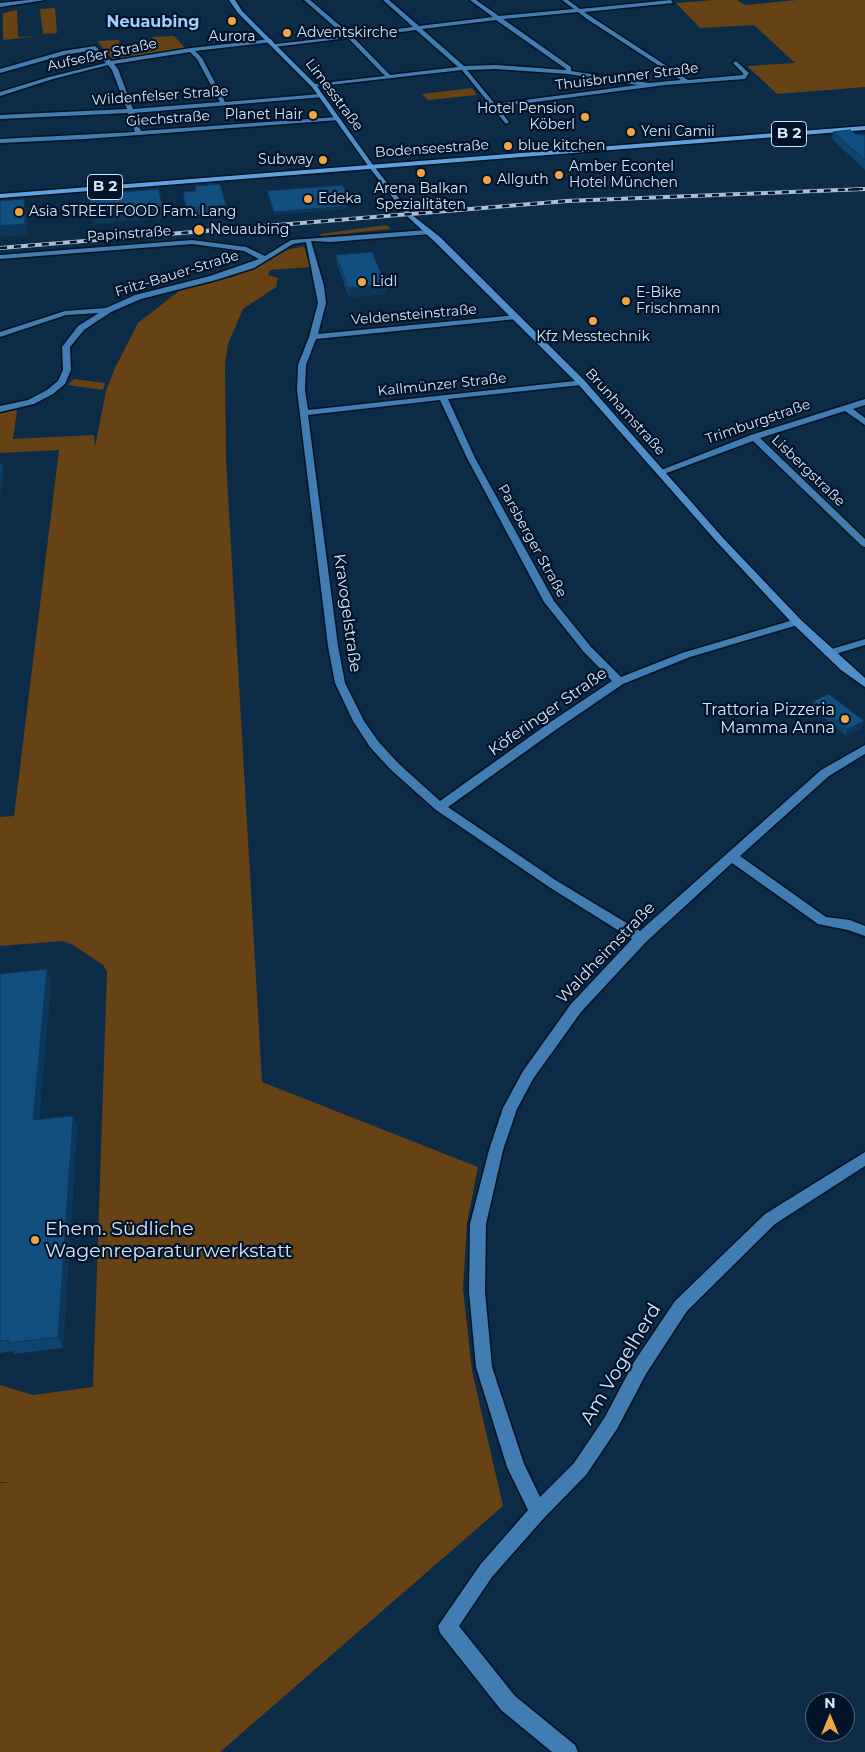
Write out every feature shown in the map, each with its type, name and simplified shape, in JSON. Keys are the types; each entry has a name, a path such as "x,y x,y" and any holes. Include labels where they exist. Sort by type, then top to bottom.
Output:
{"main road":[{"name":"Bodenseestraße","path":"0,196 865,128"}],"street":[{"path":"0,5 42,0"},
{"name":"Limesstraße","path":"232,0 240,12 314,86 371,166"},
{"path":"306,0 348,36 389,77"},
{"path":"386,0 463,68 506,122"},
{"path":"473,0 569,68 568,72"},
{"path":"565,0 686,81"},
{"name":"Aufseßer Straße","path":"0,94 51,78 111,63 191,50 348,36 417,26 629,2 671,2"},
{"path":"0,71 63,54 96,48 111,63 132,111 139,133"},
{"path":"191,50 199,58 224,104"},
{"name":"Thuisbrunner Straße","path":"494,106 649,85 745,77 746,74 736,63"},
{"path":"314,86 463,68 496,67 568,72 649,85"},
{"name":"Wildenfelser Straße","path":"0,117 132,111 321,96"},
{"name":"Giechstraße","path":"0,141 337,119"},
{"name":"Brunhamstraße","path":"371,166 417,222 518,317 581,382 720,540 797,622 861,681"},
{"path":"383,234 417,222"},
{"path":"265,259 284,247 299,241 428,232"},
{"path":"284,247 338,238"},
{"name":"Papinstraße","path":"0,257 192,242 246,250 265,259"},
{"name":"Kravogelstraße","path":"309,243 320,286 322,303 313,337 302,366 301,390 333,646 340,683 359,722 374,744 394,766 440,807 553,884 641,938"},
{"name":"Fritz-Bauer-Straße","path":"0,409 31,402 50,392 62,382 67,370 66,352 69,342 81,328 108,310 138,297 213,278 251,266 265,259"},
{"path":"0,335 65,313 108,310"},
{"name":"Veldensteinstraße","path":"313,337 518,317"},
{"name":"Kallmünzer Straße","path":"305,413 581,382"},
{"name":"Parsberger Straße","path":"443,398 471,458 549,602 587,649 619,682"},
{"name":"Trimburgstraße","path":"661,472 754,437 865,402"},
{"path":"845,407 865,422"},
{"name":"Lisbergstraße","path":"754,437 865,544"},
{"name":"Köferinger Straße","path":"440,807 553,726 619,682 686,655 797,622"},
{"path":"829,653 865,642"},
{"name":"Waldheimstraße","path":"538,1512 516,1467 484,1367 477,1292 478,1224 501,1133 510,1108 524,1083 576,1008 641,938 730,856 825,773 865,749"},
{"path":"730,856 823,921 850,925 865,931"},
{"name":"Am Vogelherd","path":"568,1752 508,1703 447,1626 486,1571 538,1512 580,1470 611,1422 640,1368 681,1306 770,1219 865,1158"}],"shaded area":[{"path":"737,0 745,5 797,0 865,0 865,87 777,94 747,66 795,63 754,25 700,28 676,3"},
{"path":"55,8 57,33 43,34 40,9"},
{"path":"17,10 18,37 39,36 3,40 3,13"},
{"path":"174,36 186,49 120,60 113,60 97,41 119,40 121,50 154,47 152,37"},
{"path":"472,88 477,95 428,100 422,94"},
{"path":"386,225 391,229 321,236 320,234"},
{"path":"304,246 310,267 270,270 268,275 278,278 276,287 243,309 228,344 225,363 226,460 262,1082 478,1167 467,1223 463,1289 472,1371 503,1506 220,1752 0,1752 0,1483 11,1482 0,1482 0,1385 33,1395 93,1387 107,972 103,965 73,945 63,941 0,946 0,817 14,816 59,450 0,453 0,412 17,410 13,439 94,435 95,447 106,391 115,368 138,323 179,291 232,277 263,264 287,250"},
{"path":"74,379 105,383 103,390 68,385"}],"building":[{"path":"850,130 855,134 865,135 865,160 833,132"},
{"path":"220,184 226,205 186,208 183,192 196,191 195,186"},
{"name":"Edeka","path":"343,185 350,200 345,201 347,206 274,212 267,191"},
{"path":"159,189 162,207 91,213 89,195"},
{"path":"24,199 25,224 0,226 0,201"},
{"name":"Lidl","path":"372,252 386,285 348,288 336,255"},
{"path":"0,464 3,464 0,482"},
{"path":"829,694 864,721 848,729 813,701"},
{"name":"Ehem. Südliche Wagenreparaturwerkstatt","path":"47,969 33,1120 73,1116 58,1337 8,1343 9,1340 0,1341 0,974"}],"railway":[{"path":"0,248 567,201 865,189 838,190"}],"place":[{"name":"Aurora","path":"232,21"},
{"name":"Adventskirche","path":"287,33"},
{"name":"Planet Hair","path":"313,115"},
{"name":"Hotel Pension Köberl","path":"585,117"},
{"name":"Yeni Camii","path":"631,132"},
{"name":"blue kitchen","path":"508,146"},
{"name":"Subway","path":"323,160"},
{"name":"Arena Balkan Spezialitäten","path":"421,173"},
{"name":"Amber Econtel Hotel München","path":"559,175"},
{"name":"Allguth","path":"487,180"},
{"name":"Edeka","path":"308,199"},
{"name":"Asia STREETFOOD Fam. Lang","path":"19,212"},
{"name":"Neuaubing","path":"199,230"},
{"name":"Lidl","path":"362,282"},
{"name":"E-Bike Frischmann","path":"626,301"},
{"name":"Kfz Messtechnik","path":"593,321"},
{"name":"Trattoria Pizzeria Mamma Anna","path":"845,719"},
{"name":"Ehem. Südliche Wagenreparaturwerkstatt","path":"35,1240"}],"district":[{"name":"Neuaubing","path":"153,22"}]}
